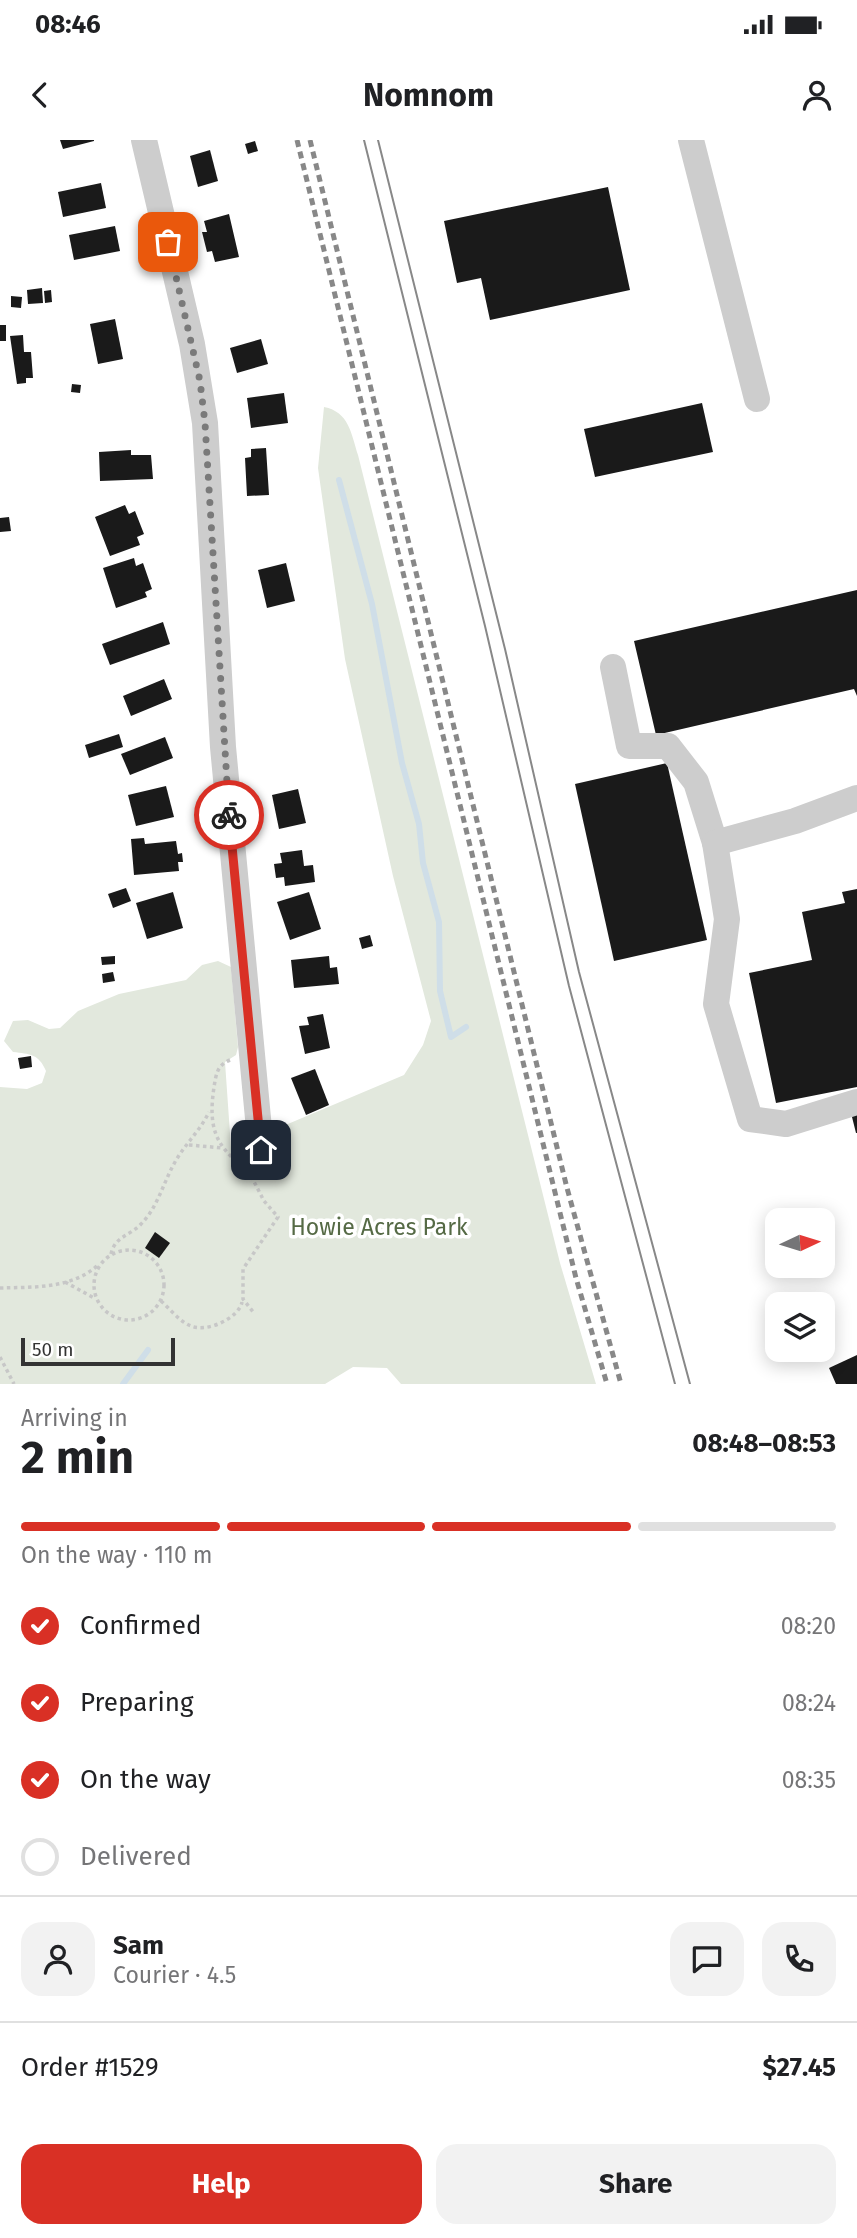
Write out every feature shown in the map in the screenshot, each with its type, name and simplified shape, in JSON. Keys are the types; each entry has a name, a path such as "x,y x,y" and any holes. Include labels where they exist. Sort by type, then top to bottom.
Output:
{"street":[{"path":"144,140 192,344 205,423 223,747 261,1150"},
{"path":"691,140 757,399"},
{"path":"613,667 629,746 668,746 695,782 715,844 727,919 716,1004 750,1119 786,1124 857,1102"},
{"path":"715,844 795,821 857,798"}],"path":[{"path":"0,1288 64,1282 86,1275 111,1254 120,1238 140,1226 151,1212 177,1158 210,1110 217,1071 222,1063 230,1060"},
{"path":"161,1301 191,1326 211,1326 238,1312 243,1300 243,1269 278,1217 264,1201 252,1175 225,1149 215,1132 210,1110"},
{"path":"187,1146 225,1149"},
{"path":"64,1282 85,1291 114,1317 136,1320 155,1310 161,1301 164,1279 153,1259 133,1249 111,1254"},
{"path":"98,1303 93,1281 103,1261"},
{"path":"243,1300 254,1313"},
{"path":"0,1357 14,1384"}],"green space":[{"name":"Howie Acres Park","path":"324,407 344,419 351,431 358,455 560,1263 596,1384 401,1384 387,1368 353,1367 325,1384 0,1384 0,1087 27,1089 42,1083 46,1071 37,1058 13,1052 4,1041 13,1021 28,1020 49,1029 60,1028 78,1011 119,994 186,980 202,965 218,961 231,967 238,1047 236,1055 225,1062 231,1148 404,1075 423,1045 431,1021 393,876 345,659 318,468"}],"building":[{"path":"60,140 94,140 94,141 63,149"},
{"path":"255,141 258,151 248,154 245,144"},
{"path":"210,150 218,181 198,187 190,156"},
{"path":"101,183 106,208 63,217 58,192"},
{"path":"608,187 630,290 490,320 481,278 457,283 444,221"},
{"path":"229,214 239,257 215,262 212,251 207,252 202,232 207,232 204,221"},
{"path":"115,226 120,251 74,260 69,235"},
{"path":"42,288 43,303 28,304 27,290"},
{"path":"51,290 52,302 45,303 44,291"},
{"path":"11,296 22,297 21,308 11,307"},
{"path":"115,319 123,359 98,364 90,324"},
{"path":"0,325 6,325 6,341 0,341"},
{"path":"23,335 24,352 31,352 33,378 26,378 26,383 17,384 10,336"},
{"path":"261,339 268,364 237,373 230,348"},
{"path":"72,384 81,385 80,393 71,392"},
{"path":"284,393 288,423 251,428 247,398"},
{"path":"702,403 713,452 595,477 584,429"},
{"path":"266,448 269,495 247,496 245,458 251,457 251,449"},
{"path":"131,450 131,455 151,455 153,479 100,481 99,452"},
{"path":"125,505 129,514 135,511 144,534 137,537 140,545 110,556 95,517"},
{"path":"9,517 11,531 0,532 0,518"},
{"path":"134,558 136,566 143,563 152,589 145,592 147,597 116,608 103,568"},
{"path":"286,563 295,601 267,608 258,570"},
{"path":"857,590 857,696 854,689 656,735 634,641"},
{"path":"163,622 170,644 110,665 102,644"},
{"path":"164,679 172,699 131,716 123,696"},
{"path":"119,734 123,747 89,758 85,745"},
{"path":"165,737 173,758 130,775 121,754"},
{"path":"667,763 707,940 614,961 575,784"},
{"path":"166,786 174,817 136,826 128,795"},
{"path":"298,789 306,823 279,829 272,795"},
{"path":"144,838 145,844 176,841 178,854 182,853 183,862 178,862 179,871 134,875 131,839"},
{"path":"302,850 304,866 313,865 315,882 285,886 284,877 276,878 274,864 282,863 280,853"},
{"path":"126,888 131,901 113,908 108,894"},
{"path":"857,889 857,1087 776,1103 749,973 812,960 802,912 845,903 842,892"},
{"path":"173,892 183,928 147,939 136,903"},
{"path":"309,892 321,929 290,940 277,902"},
{"path":"370,935 373,946 362,949 359,938"},
{"path":"115,956 115,964 102,965 101,957"},
{"path":"329,956 330,968 337,967 339,984 294,988 291,960"},
{"path":"113,972 115,981 103,983 102,974"},
{"path":"323,1014 330,1048 305,1054 299,1026 309,1025 307,1017"},
{"path":"31,1056 32,1067 20,1069 18,1058"},
{"path":"315,1069 329,1105 306,1115 291,1078"},
{"path":"857,1112 857,1133 856,1133 851,1113"},
{"path":"155,1232 170,1243 159,1258 145,1248"},
{"path":"857,1355 857,1384 836,1384 829,1368"}],"waterway":[{"path":"339,480 372,604 402,763 419,824 423,863 439,922 440,991 451,1037 466,1027"},
{"path":"123,1384 148,1350"}],"tram line":[{"path":"364,140 485,626 569,986 675,1384"},
{"path":"378,140 505,649 579,972 690,1384"}],"railway":[{"path":"297,140 576,1278 607,1384"},
{"path":"310,140 567,1188 621,1384"}],"way so far":[{"path":"168,242 200,381 205,423 229,815"}],"route":[{"path":"229,815 261,1150"}]}
